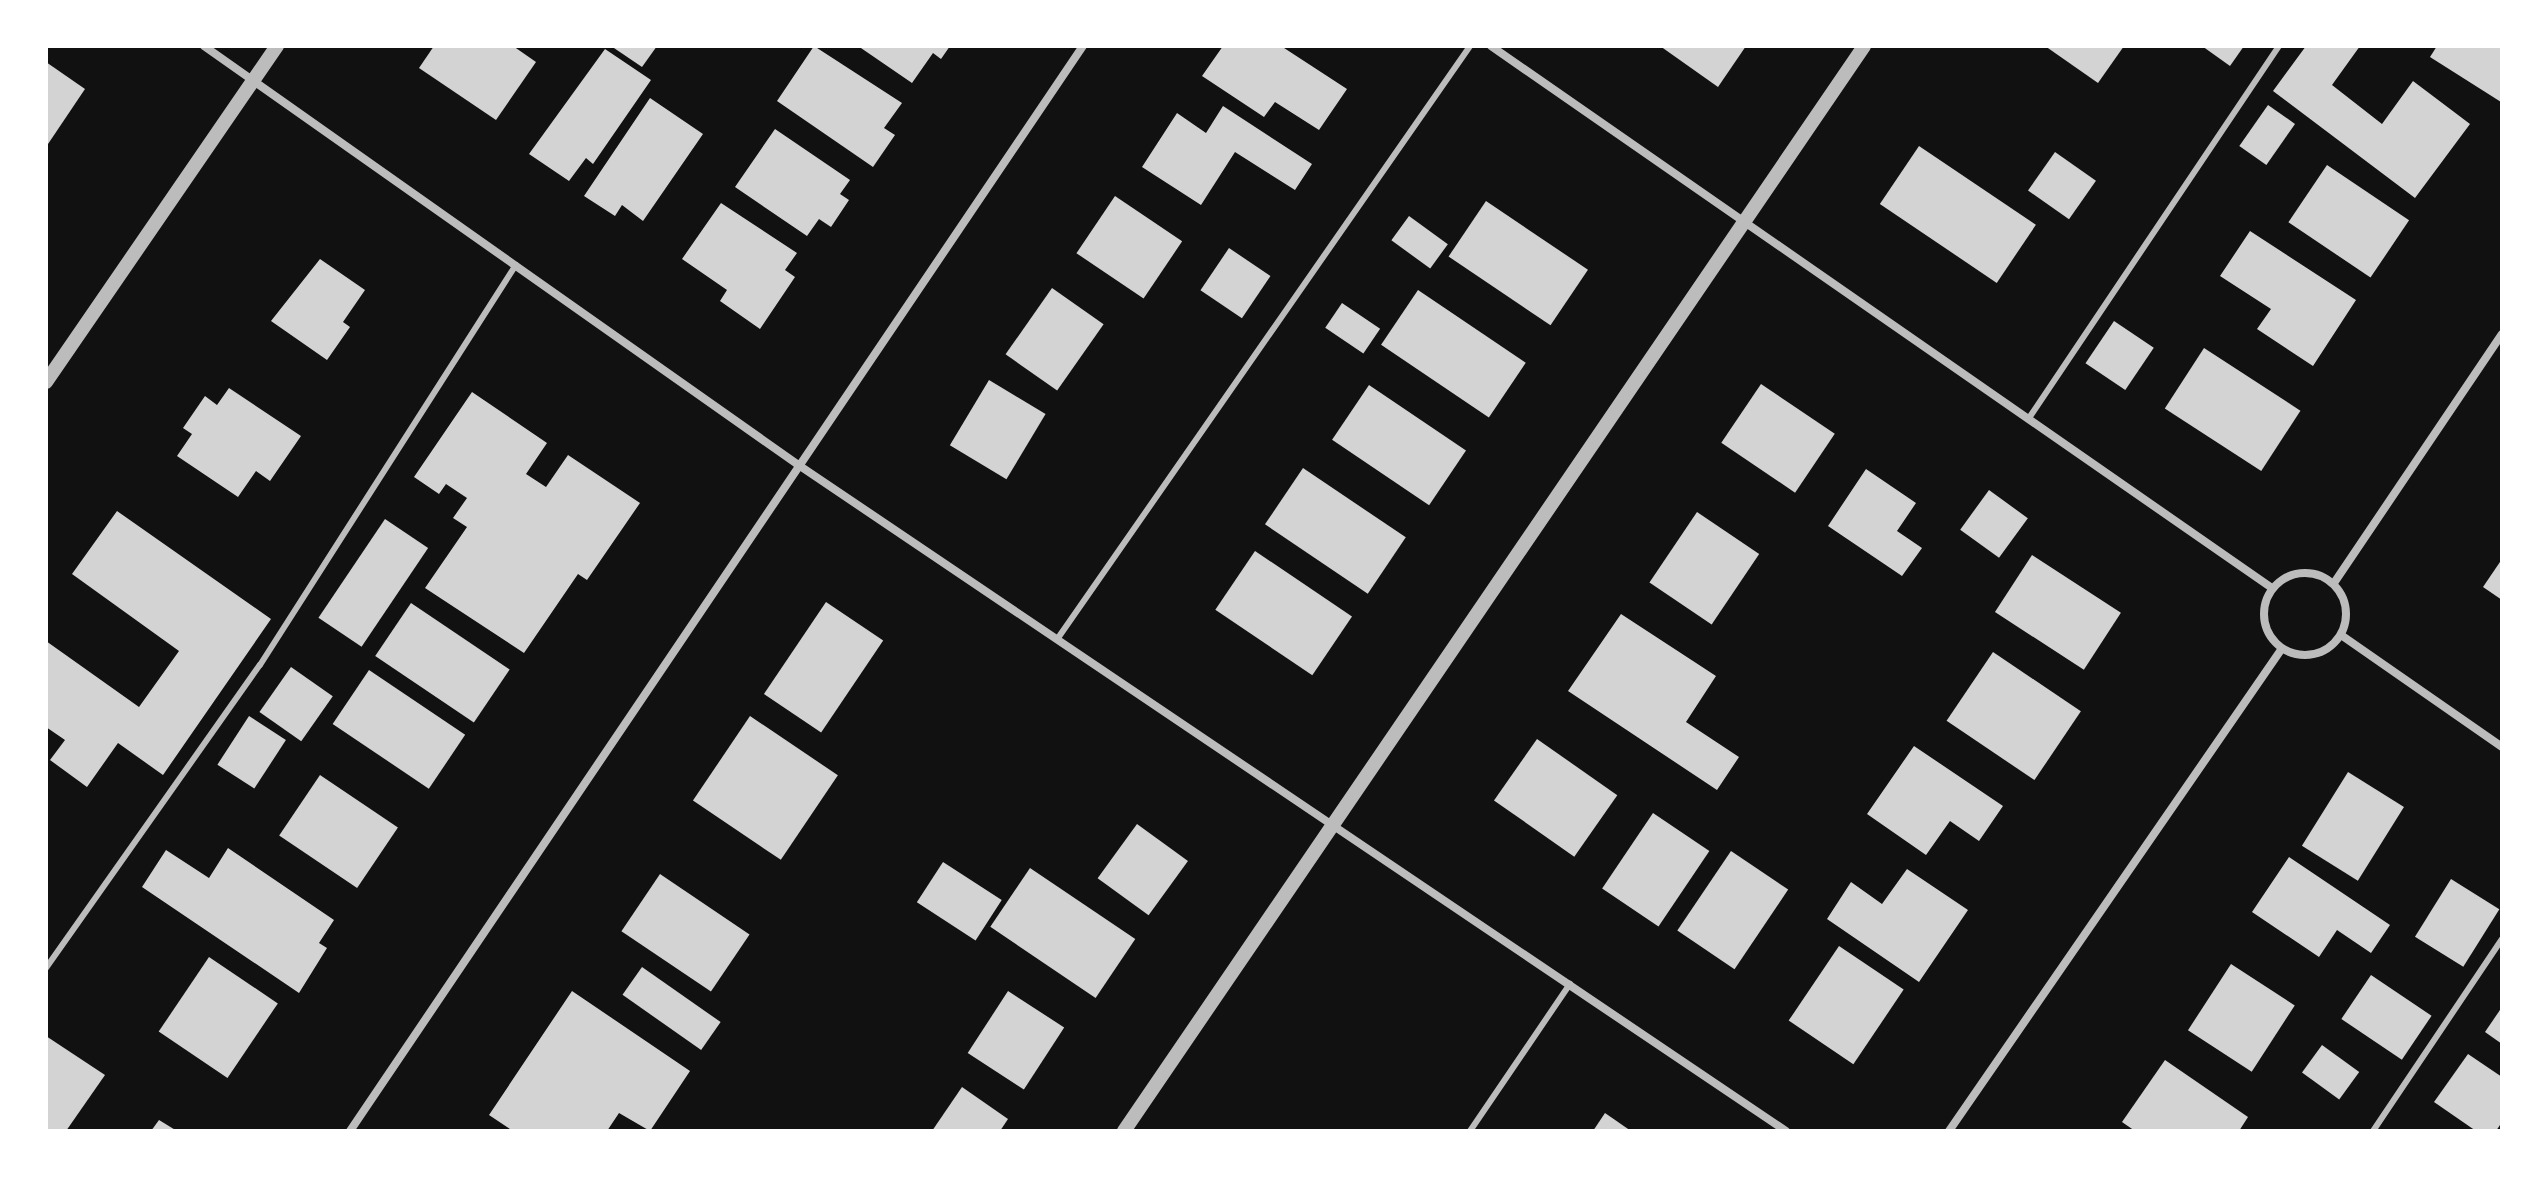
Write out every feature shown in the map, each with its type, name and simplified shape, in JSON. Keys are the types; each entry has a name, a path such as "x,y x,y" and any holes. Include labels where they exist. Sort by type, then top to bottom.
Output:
{"street":[{"path":"204,46 797,464 1786,1131"},
{"path":"46,382 277,46"},
{"path":"350,1131 797,464 1083,46"},
{"path":"1491,46 2272,588"},
{"path":"1124,1131 1331,822 1748,222 1864,46"},
{"path":"2334,583 2502,334"},
{"path":"2301,572 2334,583 2343,595 2341,635 2310,656 2281,650 2266,630 2266,600 2272,588 2301,572"},
{"path":"2341,635 2502,747"},
{"path":"1949,1131 2281,650"}],"lane":[{"path":"1058,638 1470,46"},
{"path":"2029,418 2279,46"},
{"path":"46,968 260,665 516,265"},
{"path":"2373,1131 2502,939"},
{"path":"1470,1131 1570,984"}],"building":[{"path":"434,46 513,46 536,62 496,120 419,68"},
{"path":"611,46 657,46 642,67"},
{"path":"814,46 902,103 884,128 895,135 873,167 777,101"},
{"path":"858,46 950,46 941,59 933,53 912,83"},
{"path":"1223,46 1281,46 1347,89 1319,130 1275,102 1264,117 1202,76"},
{"path":"1660,46 1746,46 1718,87"},
{"path":"2045,46 2124,46 2098,83"},
{"path":"2202,46 2244,46 2230,66"},
{"path":"2306,46 2360,46 2332,85 2382,124 2413,81 2470,124 2415,198 2273,91"},
{"path":"2437,46 2502,46 2501,102 2430,57"},
{"path":"605,49 651,80 593,164 586,158 569,181 529,154"},
{"path":"46,62 85,89 46,147"},
{"path":"650,98 703,134 643,221 622,205 615,216 584,196"},
{"path":"2268,105 2295,124 2266,165 2239,146"},
{"path":"1223,106 1312,164 1295,190 1235,152 1201,205 1142,167 1177,113 1206,133"},
{"path":"775,129 850,180 840,194 849,200 831,227 819,219 807,236 735,187"},
{"path":"1919,146 2036,225 1997,283 1880,204"},
{"path":"2055,152 2096,181 2069,219 2028,191"},
{"path":"2327,165 2409,220 2370,278 2288,222"},
{"path":"1115,196 1182,241 1144,298 1076,253"},
{"path":"1486,201 1588,270 1551,325 1449,257"},
{"path":"721,203 797,253 785,270 795,277 760,329 720,301 727,290 682,259"},
{"path":"1409,216 1448,244 1430,268 1391,240"},
{"path":"2250,231 2356,300 2313,366 2257,329 2271,309 2220,276"},
{"path":"1229,248 1270,276 1242,318 1200,290"},
{"path":"320,259 365,290 343,322 350,327 327,360 271,321"},
{"path":"1052,288 1104,324 1057,390 1006,354"},
{"path":"1418,290 1526,363 1489,417 1381,345"},
{"path":"1342,303 1380,329 1363,354 1325,328"},
{"path":"2114,321 2154,348 2125,390 2085,363"},
{"path":"2204,348 2300,411 2261,471 2165,408"},
{"path":"989,380 1046,414 1006,479 950,445"},
{"path":"1761,384 1835,434 1795,493 1721,443"},
{"path":"1369,385 1466,450 1429,505 1332,440"},
{"path":"229,388 301,436 270,481 256,471 238,497 177,456 192,434 183,428 205,396 217,405"},
{"path":"472,392 547,443 526,474 546,487 568,455 640,503 587,580 578,574 524,653 425,588 467,527 453,518 467,498 446,484 439,494 414,477"},
{"path":"1303,468 1406,537 1368,594 1265,524"},
{"path":"1866,469 1916,503 1897,531 1922,548 1902,576 1828,526"},
{"path":"1989,490 2028,518 1999,558 1960,530"},
{"path":"117,511 271,619 163,775 118,743 87,787 50,760 65,740 46,727 46,641 139,707 179,651 72,574"},
{"path":"1697,512 1759,554 1712,624 1649,582"},
{"path":"385,519 428,548 362,647 318,618"},
{"path":"1255,551 1352,616 1312,675 1215,610"},
{"path":"2032,555 2121,613 2084,670 1995,612"},
{"path":"2502,559 2502,600 2483,587"},
{"path":"826,602 883,641 821,733 764,694"},
{"path":"411,603 510,670 474,723 375,656"},
{"path":"1621,614 1716,676 1686,722 1739,757 1717,790 1568,691"},
{"path":"1993,652 2081,711 2034,780 1947,721"},
{"path":"291,667 333,696 301,741 259,712"},
{"path":"369,670 465,735 429,789 333,724"},
{"path":"249,716 286,740 254,789 217,765"},
{"path":"750,716 838,775 781,860 693,801"},
{"path":"1537,739 1617,795 1574,857 1494,800"},
{"path":"1914,746 2003,806 1979,841 1950,821 1926,855 1867,814"},
{"path":"2348,772 2404,807 2358,881 2302,846"},
{"path":"320,775 398,828 357,888 279,836"},
{"path":"1653,813 1709,851 1658,926 1602,888"},
{"path":"1137,824 1188,861 1149,915 1098,878"},
{"path":"228,848 334,920 319,943 327,948 299,993 142,887 166,850 209,878"},
{"path":"1731,851 1788,890 1735,969 1677,931"},
{"path":"2289,857 2390,925 2371,953 2337,930 2319,957 2252,912"},
{"path":"943,862 1002,900 976,940 917,902"},
{"path":"1030,868 1135,939 1096,998 990,927"},
{"path":"1907,869 1968,910 1919,982 1827,919 1851,882 1882,904"},
{"path":"660,874 750,934 711,992 621,931"},
{"path":"2451,879 2499,909 2463,967 2415,937"},
{"path":"1839,946 1904,990 1853,1064 1789,1021"},
{"path":"209,957 278,1003 227,1078 159,1032"},
{"path":"2231,964 2295,1005 2252,1072 2188,1030"},
{"path":"642,967 721,1022 701,1050 622,995"},
{"path":"2371,975 2432,1016 2402,1060 2341,1019"},
{"path":"572,991 690,1071 650,1131 619,1113 607,1131 513,1131 489,1115"},
{"path":"1008,991 1064,1027 1024,1090 968,1053"},
{"path":"2502,1007 2502,1044 2485,1032"},
{"path":"46,1036 105,1075 66,1131 46,1131"},
{"path":"2322,1045 2359,1072 2339,1100 2302,1073"},
{"path":"2468,1054 2502,1077 2502,1122 2496,1131 2476,1131 2434,1102"},
{"path":"2165,1060 2248,1117 2239,1131 2135,1131 2122,1122"},
{"path":"962,1087 1008,1119 1000,1131 932,1131"},
{"path":"1605,1113 1631,1131 1593,1131"},
{"path":"159,1120 177,1131 151,1131"}]}
